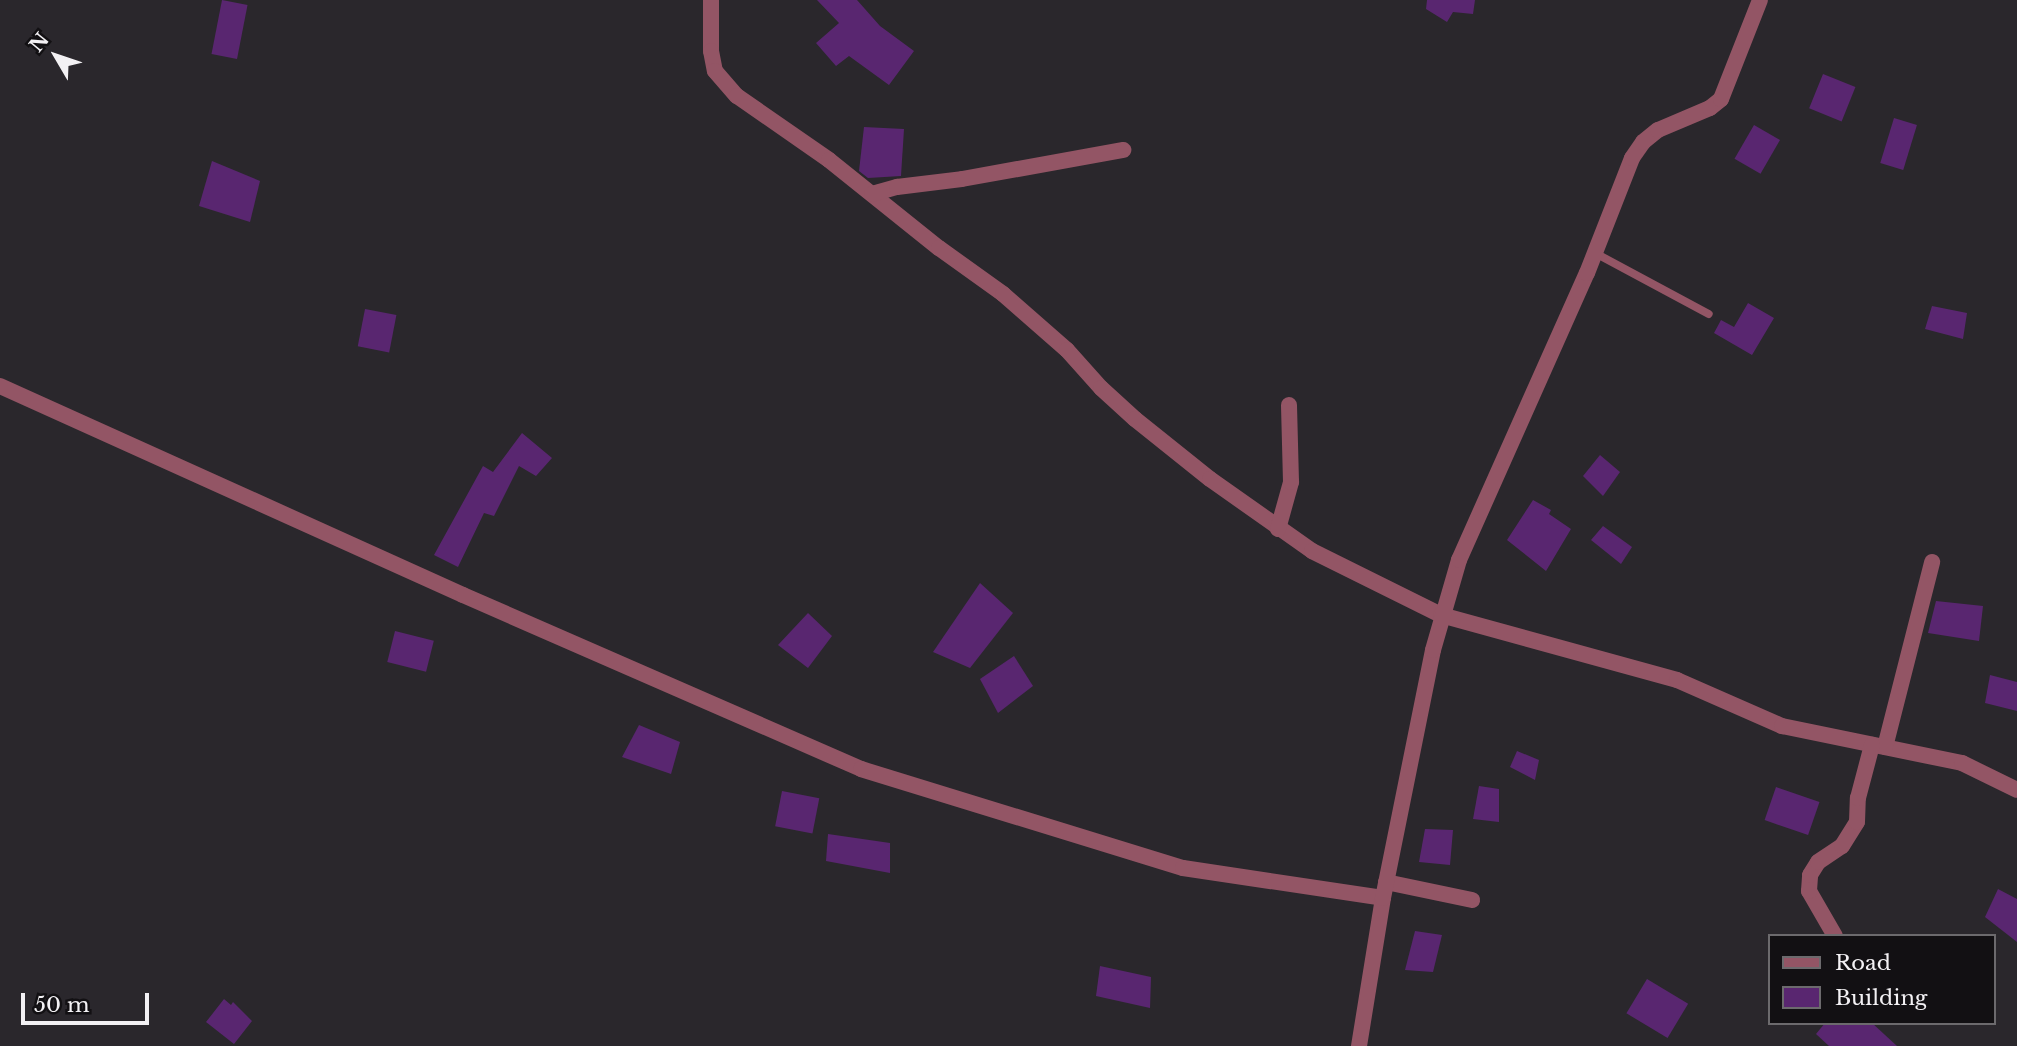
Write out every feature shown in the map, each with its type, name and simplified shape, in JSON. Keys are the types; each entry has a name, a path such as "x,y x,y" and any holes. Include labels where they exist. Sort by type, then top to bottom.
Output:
{"street":[{"path":"711,0 711,51 715,71 723,82 1028,314 1135,419 1278,529 1312,551 1441,615 1677,680 1782,726 1962,763 2017,790"},
{"path":"1359,1046 1384,890 1441,615 1459,560 1595,253 1632,158 1643,142 1658,130 1710,108 1721,99 1760,0"},
{"path":"872,194 897,187 962,179 1124,150"},
{"path":"0,386 463,595 861,769 1183,868 1472,900"},
{"path":"1278,529 1291,482 1289,405"},
{"path":"1834,934 1809,891 1810,875 1818,862 1842,846 1857,822 1858,797 1879,746 1931,562"}],"lane":[{"path":"1595,253 1709,314"}],"building":[{"path":"222,0 248,5 237,59 212,54"},
{"path":"817,0 857,0 880,26 914,51 889,85 849,56 836,66 816,43 839,23"},
{"path":"1427,0 1475,0 1473,14 1453,12 1447,22 1426,9"},
{"path":"1823,74 1855,87 1842,121 1809,108"},
{"path":"1894,118 1917,125 1903,170 1880,163"},
{"path":"1754,125 1780,140 1760,174 1734,159"},
{"path":"864,127 904,129 901,176 868,178 859,171"},
{"path":"212,161 260,181 250,222 199,206"},
{"path":"1748,303 1774,318 1752,355 1714,333 1721,320 1734,327"},
{"path":"1932,306 1967,313 1963,339 1925,329"},
{"path":"365,309 396,315 389,352 358,346"},
{"path":"522,433 552,458 536,476 519,466 494,516 484,513 458,567 434,555 483,466 493,472"},
{"path":"1600,455 1620,472 1603,496 1583,476"},
{"path":"1533,500 1551,510 1549,514 1571,529 1546,571 1507,540"},
{"path":"1603,526 1632,547 1621,564 1591,540"},
{"path":"980,583 1013,613 970,668 933,652"},
{"path":"1936,601 1983,606 1979,641 1928,633"},
{"path":"808,613 832,636 808,668 778,645"},
{"path":"395,631 434,641 426,672 387,662"},
{"path":"1014,656 1033,686 998,713 980,679"},
{"path":"1990,675 2017,682 2017,711 1985,703"},
{"path":"639,725 680,742 671,774 622,757"},
{"path":"1517,751 1539,760 1535,780 1510,767"},
{"path":"1479,786 1499,789 1499,822 1473,819"},
{"path":"1776,787 1819,802 1808,835 1765,820"},
{"path":"782,791 819,798 812,834 775,826"},
{"path":"1425,829 1453,830 1450,865 1419,862"},
{"path":"828,834 890,843 890,873 826,861"},
{"path":"1998,889 2017,899 2017,942 1985,917"},
{"path":"1415,931 1442,935 1433,972 1405,970"},
{"path":"1100,966 1151,977 1150,1008 1096,996"},
{"path":"1647,979 1688,1004 1668,1038 1626,1013"},
{"path":"224,999 231,1005 233,1002 252,1021 234,1044 206,1022"},
{"path":"1823,1025 1874,1025 1897,1046 1829,1046 1816,1034"}]}
